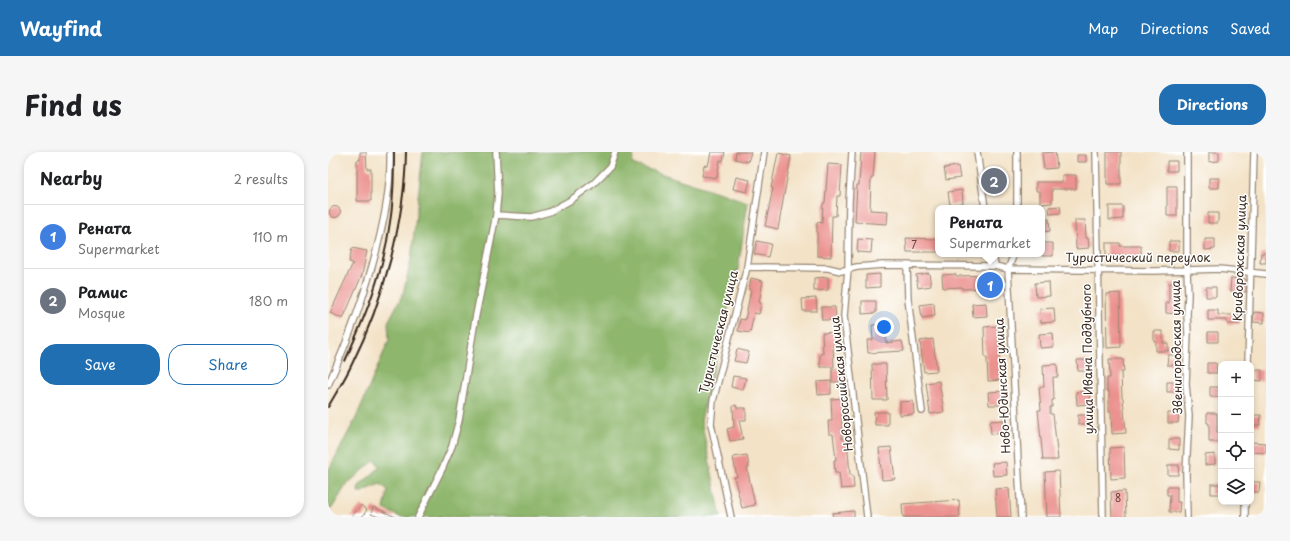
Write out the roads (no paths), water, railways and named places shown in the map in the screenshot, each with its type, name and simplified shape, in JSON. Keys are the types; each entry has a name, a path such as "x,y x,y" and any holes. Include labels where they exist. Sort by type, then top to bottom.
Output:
{"street":[{"path":"328,386 361,305 369,277 388,194 390,152"},
{"path":"418,517 452,446 459,420 475,320 496,215 498,193 496,152"},
{"path":"496,215 531,217 549,212 572,200 594,183 610,167 615,152"},
{"name":"Туристическая улица","path":"731,517 711,424 713,401 747,267 764,152"},
{"name":"Новороссийская улица","path":"852,152 849,201 848,269 844,316 867,517"},
{"path":"977,152 985,205"},
{"path":"1017,152 1017,205"},
{"name":"улица Ивана Поддубного","path":"1096,152 1103,517"},
{"name":"Звенигородская улица","path":"1187,152 1188,295 1186,384 1189,416 1186,473 1187,517"},
{"name":"Криворожская улица","path":"1248,361 1254,152"},
{"path":"994,257 995,266"},
{"name":"Ново-Юдинская улица","path":"1013,257 1008,269 1020,517"},
{"name":"Туристический переулок","path":"747,267 828,268 841,271 883,265 995,266 1008,269 1154,271 1219,269 1266,274"},
{"path":"907,265 908,299 922,411"},
{"path":"1245,505 1245,517"}],"railway":[{"path":"345,361 360,328 373,293 383,258 392,205 394,152"},
{"path":"328,407 363,340 382,288 397,233 402,206 406,152"}],"place":[{"name":"Рамис","path":"994,181"},
{"name":"Рената","path":"990,285"}]}
